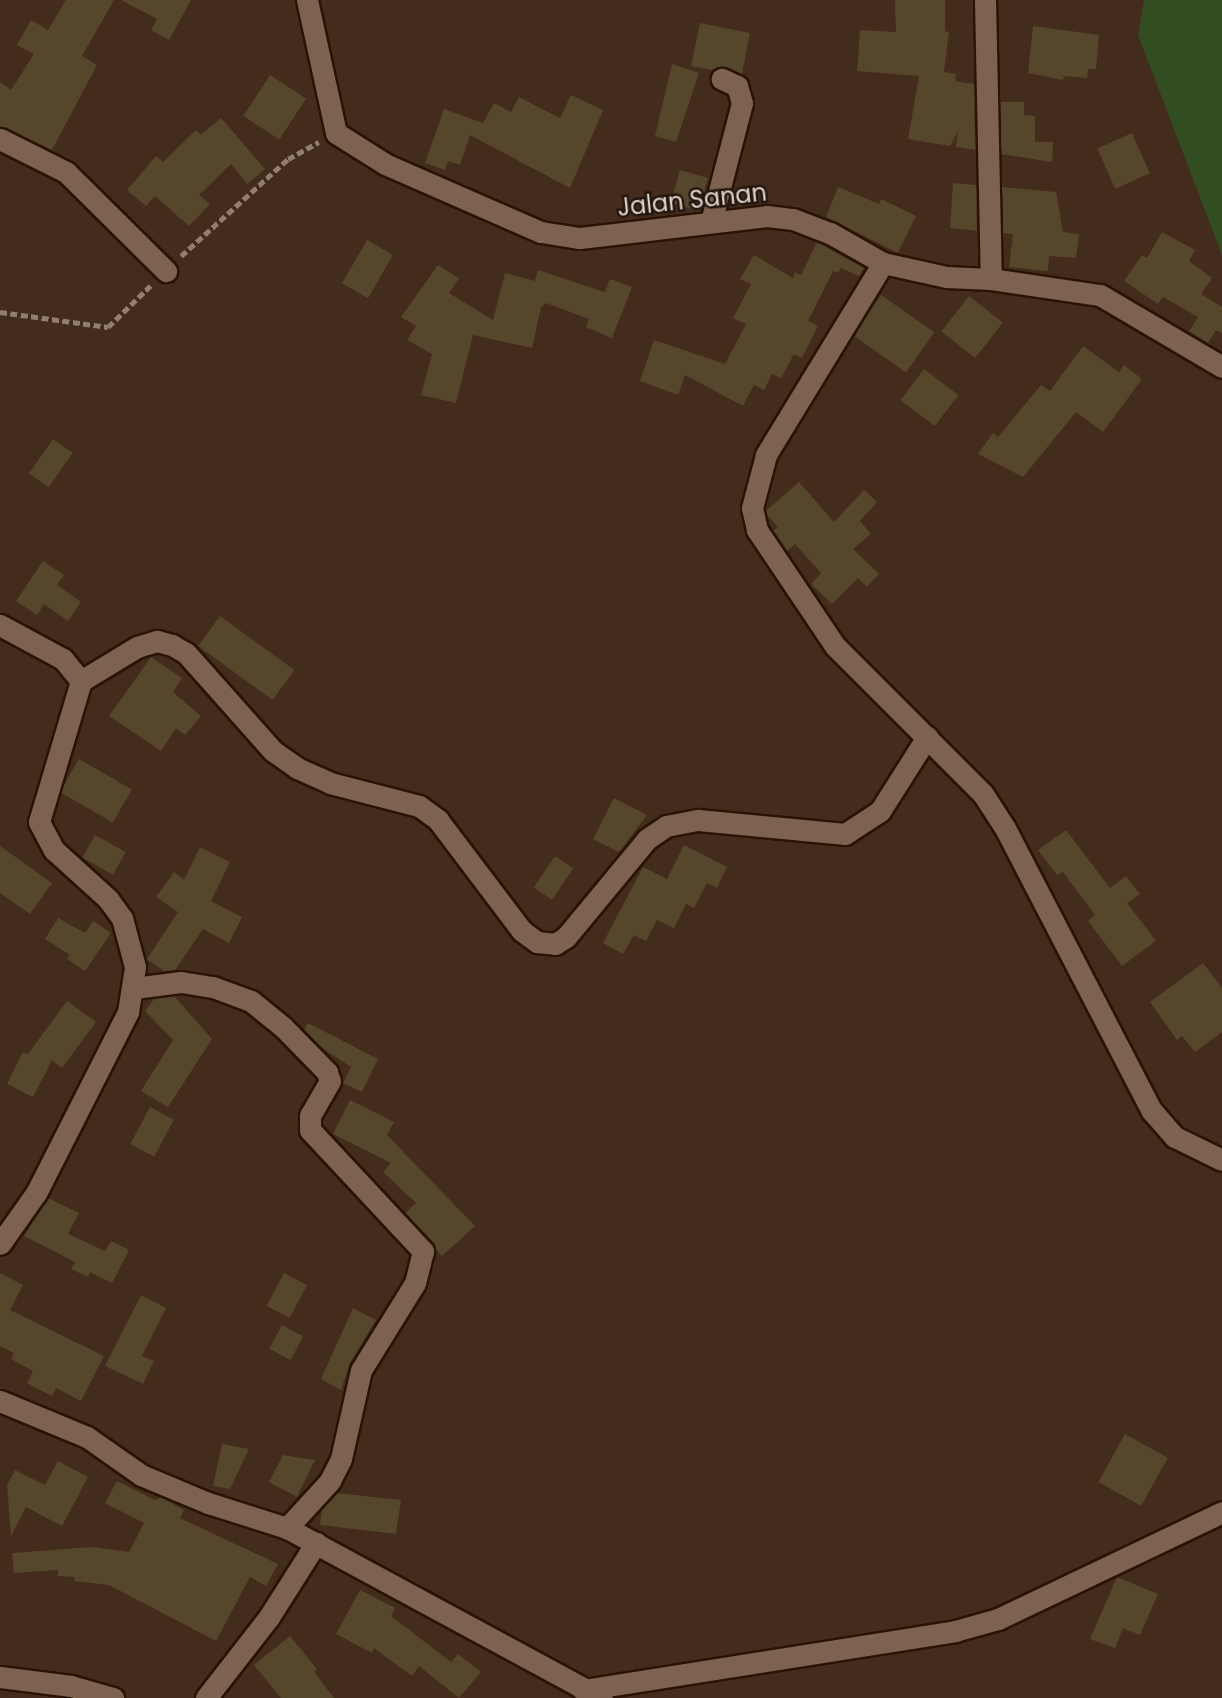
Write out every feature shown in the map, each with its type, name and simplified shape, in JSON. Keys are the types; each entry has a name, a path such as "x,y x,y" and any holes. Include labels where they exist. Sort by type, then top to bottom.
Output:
{"street":[{"name":"Jalan Sanan","path":"307,0 336,133 353,148 541,232 580,238 767,216 793,219 830,233 883,263 946,278 991,279 1100,295 1222,367"},
{"path":"985,0 991,279"},
{"path":"710,222 741,103 737,86 722,79"},
{"path":"0,139 66,172 166,271"},
{"path":"883,263 766,455 752,508 757,530 835,646 983,794 1005,828 1152,1111 1175,1137 1222,1160"},
{"path":"0,625 63,659 81,681"},
{"path":"0,1244 41,1184 128,1012 134,988 132,942 122,919 108,900 54,850 39,822 81,681 137,647 157,641 186,653 273,751 297,768 330,783 419,806 439,820 522,930 537,942 555,944 566,937 647,839 666,826 698,820 845,834 880,811 927,737"},
{"path":"134,988 181,982 213,987 251,1001 283,1027 327,1072 330,1081 310,1115 310,1130 423,1251 415,1283 361,1370 341,1459 330,1480 287,1528"},
{"path":"0,1401 87,1437 141,1475 208,1503 287,1528 593,1694 987,1622 1222,1512"},
{"path":"206,1698 269,1618 316,1543"},
{"path":"0,1677 71,1686 113,1698"}],"green space":[{"path":"1144,0 1222,0 1222,255 1138,35"}],"building":[{"path":"66,0 114,0 82,56 97,65 52,150 0,126 0,82 11,90 34,54 17,45 31,20 48,30"},
{"path":"121,0 191,0 169,40 151,30 157,19"},
{"path":"895,0 945,0 945,31 949,32 944,72 956,74 955,81 974,84 975,150 956,147 958,131 950,146 908,139 919,76 857,71 860,30 896,32"},
{"path":"700,23 750,33 742,74 722,66 713,70 691,66"},
{"path":"1033,26 1099,35 1096,69 1088,69 1087,78 1064,76 1063,80 1028,73"},
{"path":"672,64 699,73 676,142 655,136"},
{"path":"270,75 306,98 279,140 243,116"},
{"path":"571,95 603,110 570,188 470,135 460,165 448,161 445,170 425,163 444,109 483,123 494,103 511,112 519,97 560,118"},
{"path":"1000,102 1024,102 1024,115 1035,116 1035,142 1053,142 1052,162 1001,154"},
{"path":"221,118 265,169 247,184 231,164 199,195 210,204 189,226 155,196 146,206 127,190 156,156 163,162 196,130 201,135"},
{"path":"1132,133 1150,173 1115,189 1097,148"},
{"path":"680,170 708,178 699,211 671,203"},
{"path":"953,183 976,185 977,231 950,228"},
{"path":"838,187 879,204 881,199 916,216 898,253 826,217"},
{"path":"1002,187 1056,192 1063,232 1079,234 1076,258 1049,256 1048,271 1009,267 1013,234 1003,233"},
{"path":"1162,232 1195,250 1189,261 1212,278 1201,294 1222,307 1222,333 1216,330 1208,343 1189,331 1198,317 1163,297 1158,304 1124,281 1142,255 1147,258"},
{"path":"367,240 393,255 368,298 342,283"},
{"path":"817,242 864,268 859,276 841,268 838,273 833,271 808,321 818,326 802,358 794,354 781,378 772,374 764,390 754,385 743,406 685,375 678,395 640,381 654,340 725,364 746,324 733,318 751,284 740,279 754,255 793,278 795,272 801,275"},
{"path":"438,265 459,278 449,293 493,320 505,273 535,281 538,270 605,292 610,279 632,287 612,338 586,327 589,319 546,303 541,307 532,348 473,335 456,403 421,395 432,354 407,340 416,326 401,317"},
{"path":"881,295 934,332 906,372 853,335"},
{"path":"969,296 1003,322 975,358 941,331"},
{"path":"1083,346 1119,372 1124,365 1142,379 1103,432 1076,412 1023,477 978,454 993,433 998,437 1041,385 1050,391"},
{"path":"924,369 958,395 935,426 901,400"},
{"path":"53,439 73,453 49,487 29,473"},
{"path":"799,482 834,522 864,490 877,502 860,521 871,534 853,549 879,574 867,587 858,578 832,604 811,584 821,573 795,544 787,551 773,531 778,527 767,515 766,511"},
{"path":"43,561 64,575 57,585 81,602 68,621 44,604 37,615 16,601"},
{"path":"220,616 294,670 273,700 198,646"},
{"path":"151,657 182,678 173,692 201,716 185,735 176,728 161,751 109,716"},
{"path":"79,759 132,790 113,822 60,792"},
{"path":"614,798 647,815 619,852 593,839"},
{"path":"1066,830 1110,888 1126,876 1140,894 1127,903 1156,941 1122,966 1088,921 1095,915 1063,872 1057,875 1038,850"},
{"path":"95,835 126,852 113,875 82,858"},
{"path":"684,845 727,867 717,888 707,883 694,908 686,904 674,928 657,920 646,941 634,935 623,954 603,943 643,867 667,879"},
{"path":"0,846 52,883 30,914 0,893"},
{"path":"200,847 230,862 211,901 242,917 229,943 203,929 175,970 164,971 147,959 178,912 156,897 174,872 184,880"},
{"path":"555,856 573,868 552,900 534,888"},
{"path":"58,918 85,933 93,921 111,933 85,971 67,959 70,955 45,939"},
{"path":"1203,963 1222,988 1222,1032 1195,1052 1182,1036 1177,1040 1150,1002"},
{"path":"174,996 212,1039 168,1107 141,1091 173,1040 145,1011 155,998"},
{"path":"67,1001 96,1022 62,1068 52,1060 33,1097 7,1084 23,1052 28,1054"},
{"path":"308,1023 378,1059 362,1092 343,1083 351,1067 322,1048 304,1030"},
{"path":"350,1100 394,1122 387,1135 475,1226 442,1256 405,1213 416,1203 383,1172 391,1163 333,1134"},
{"path":"150,1107 174,1120 154,1157 130,1144"},
{"path":"48,1198 79,1213 68,1234 105,1251 111,1241 129,1250 112,1283 90,1272 88,1277 71,1269 75,1262 24,1236"},
{"path":"0,1273 23,1285 10,1310 104,1356 81,1401 56,1388 52,1396 27,1383 33,1371 11,1359 14,1353 0,1346"},
{"path":"284,1273 307,1285 290,1318 267,1306"},
{"path":"141,1295 166,1308 142,1356 154,1361 143,1384 105,1366"},
{"path":"353,1308 376,1320 350,1363 341,1390 321,1379"},
{"path":"282,1325 303,1336 291,1360 269,1349"},
{"path":"1125,1434 1168,1458 1141,1506 1098,1482"},
{"path":"222,1444 249,1449 230,1489 213,1486"},
{"path":"283,1455 315,1460 297,1497 269,1482"},
{"path":"58,1461 88,1477 62,1526 26,1507 11,1536 7,1485 15,1470 45,1485"},
{"path":"117,1481 155,1500 161,1497 184,1510 180,1518 278,1564 266,1586 250,1577 216,1641 109,1585 74,1581 75,1577 58,1576 58,1570 14,1573 12,1553 92,1547 129,1552 144,1523 105,1503"},
{"path":"337,1493 401,1500 396,1534 320,1525 322,1509"},
{"path":"1117,1577 1158,1594 1140,1635 1123,1628 1115,1648 1090,1639"},
{"path":"360,1590 395,1608 391,1616 451,1662 458,1654 481,1672 459,1698 419,1666 412,1676 374,1648 372,1653 336,1634"},
{"path":"290,1636 317,1669 314,1672 334,1698 281,1698 254,1665"}]}
